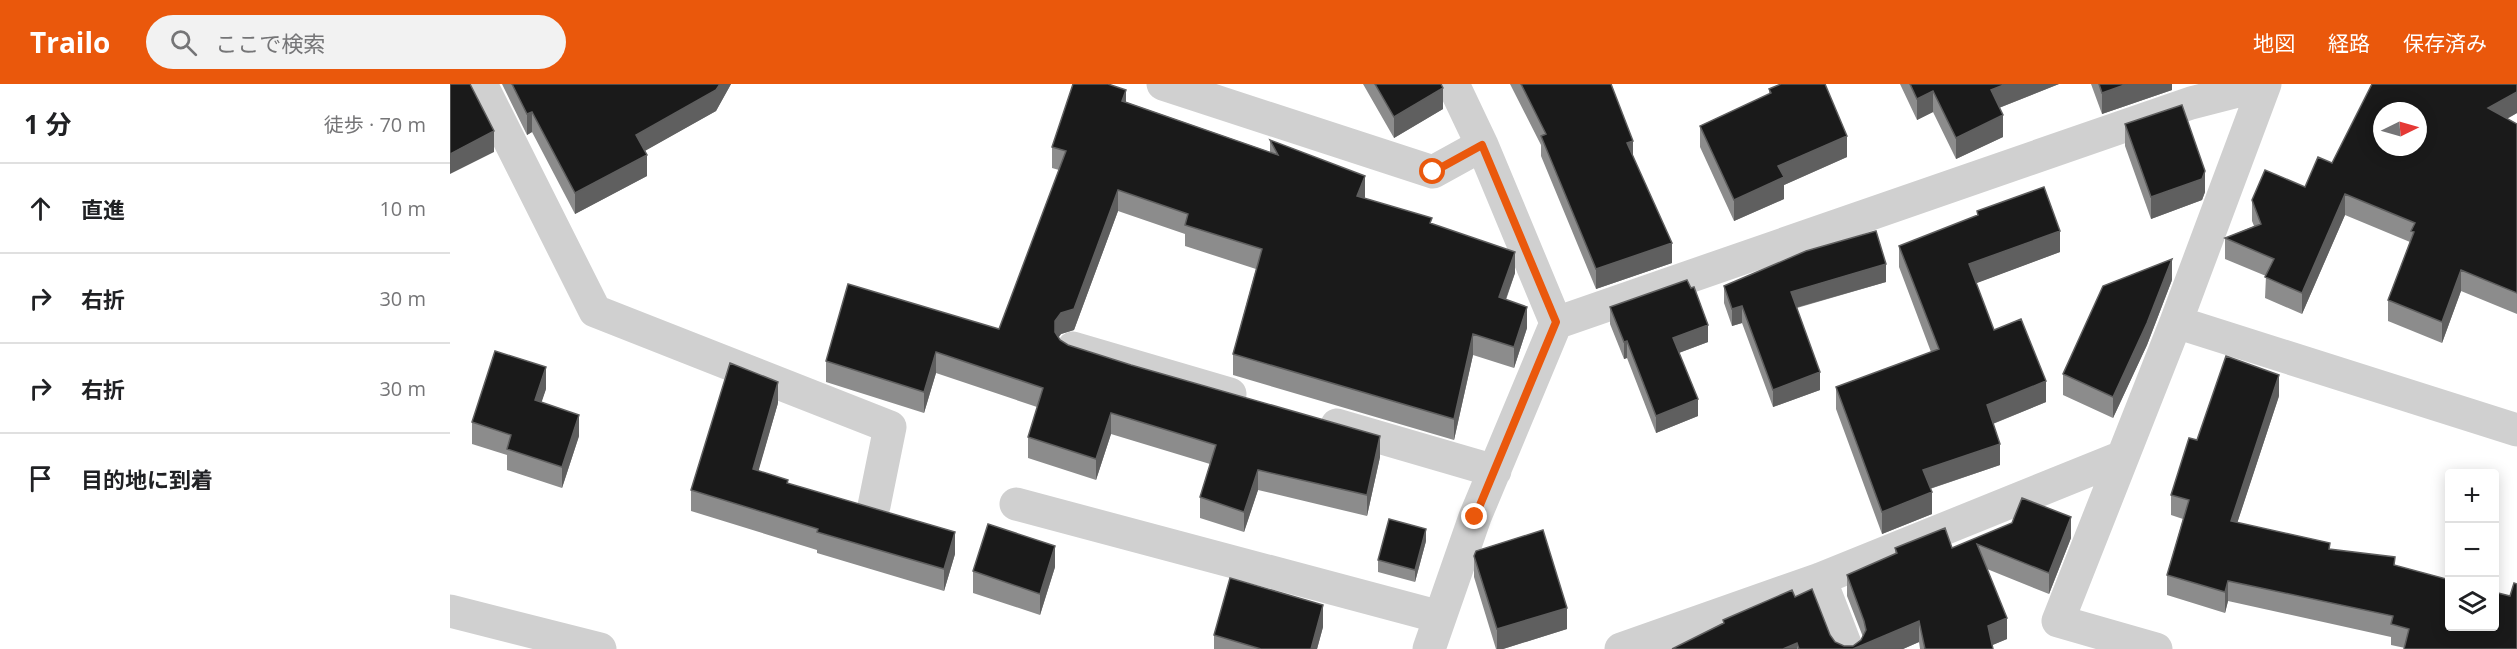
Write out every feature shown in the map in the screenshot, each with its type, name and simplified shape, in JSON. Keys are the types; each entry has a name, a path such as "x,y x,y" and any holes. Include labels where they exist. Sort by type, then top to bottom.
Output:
{"street":[{"path":"480,84 596,311 890,427 874,506"},
{"path":"1162,84 1433,172 1482,145"},
{"path":"1429,649 1475,517 1556,322 1482,145 1453,84"},
{"path":"1556,322 2190,94 2265,84 2176,322 2058,621 2156,649"},
{"path":"2176,322 2517,430"},
{"path":"1073,348 1256,401"},
{"path":"1313,418 1495,471"},
{"path":"1621,649 1820,579 2122,457"},
{"path":"1016,504 1440,617"},
{"path":"1820,579 1846,649"},
{"path":"450,611 600,649"}],"building":[{"path":"450,84 470,84 494,131 450,154"},
{"path":"512,84 720,84 716,90 636,135 647,155 575,193 532,112 527,114"},
{"path":"1073,84 1108,84 1126,90 1122,101 1278,155 1270,140 1365,176 1357,196 1432,218 1430,223 1515,252 1499,297 1527,307 1514,347 1473,334 1454,419 1233,354 1262,249 1185,225 1188,214 1118,190 1074,309 1061,313 1055,321 1055,332 1060,340 1068,345 1131,365 1380,436 1367,495 1258,470 1244,512 1200,497 1216,445 1111,413 1096,459 1028,437 1043,388 936,352 924,392 826,361 848,284 999,329 1066,151 1052,147"},
{"path":"1375,84 1441,84 1443,88 1394,117"},
{"path":"1521,84 1611,84 1633,141 1627,143 1672,243 1596,269 1541,136 1546,134"},
{"path":"1781,84 1825,84 1847,136 1778,166 1784,177 1734,200 1700,126 1771,93 1769,89"},
{"path":"1910,84 2006,84 1991,90 2003,115 1956,138 1933,91 1917,99"},
{"path":"2099,84 2127,84 2102,93"},
{"path":"2372,84 2517,84 2517,92 2488,108 2517,124 2517,293 2461,270 2442,322 2388,300 2414,232 2411,231 2415,223 2345,194 2302,293 2265,277 2274,259 2225,238 2261,224 2252,200 2265,170 2305,187 2318,157 2332,163"},
{"path":"2182,105 2205,171 2202,179 2151,197 2125,124"},
{"path":"2044,187 2060,231 1969,264 1994,330 2021,319 2046,381 1987,405 2000,444 1923,470 1932,492 1882,512 1836,387 1939,349 1899,246 1978,215 1977,211"},
{"path":"1876,231 1886,264 1791,292 1820,372 1773,390 1742,306 1732,309 1724,286 1806,251"},
{"path":"2172,259 2147,323 2113,397 2063,374 2103,286"},
{"path":"1687,280 1691,288 1694,287 1708,325 1673,338 1698,399 1656,416 1627,341 1624,342 1610,307"},
{"path":"495,351 546,367 535,400 579,415 562,467 507,449 511,435 472,422"},
{"path":"2226,356 2279,375 2231,521 2330,543 2329,549 2395,557 2394,565 2445,579 2445,631 2499,631 2499,593 2510,596 2514,583 2517,584 2517,649 2404,649 2409,629 2391,624 2393,616 2228,581 2225,592 2167,575 2189,500 2171,495 2189,438 2197,440"},
{"path":"730,363 778,382 753,469 788,480 787,483 955,532 944,569 817,532 818,529 691,490"},
{"path":"2022,498 2071,517 2049,573 1977,544 2007,618 1988,626 1993,649 1925,649 1919,621 1853,649 1799,649 1797,643 1783,649 1672,649 1724,623 1723,620 1792,590 1795,597 1812,589 1830,635 1835,642 1844,646 1853,646 1861,640 1866,630 1847,575 1897,553 1895,548 1945,528 1952,548 2012,523"},
{"path":"1389,519 1426,529 1415,570 1378,560"},
{"path":"988,524 1055,546 1040,594 973,571"},
{"path":"1543,530 1567,608 1497,629 1474,556 1476,551"},
{"path":"1230,578 1323,605 1311,649 1261,649 1214,635"}],"route":[{"path":"1433,172 1482,145 1556,322 1475,517"}]}
